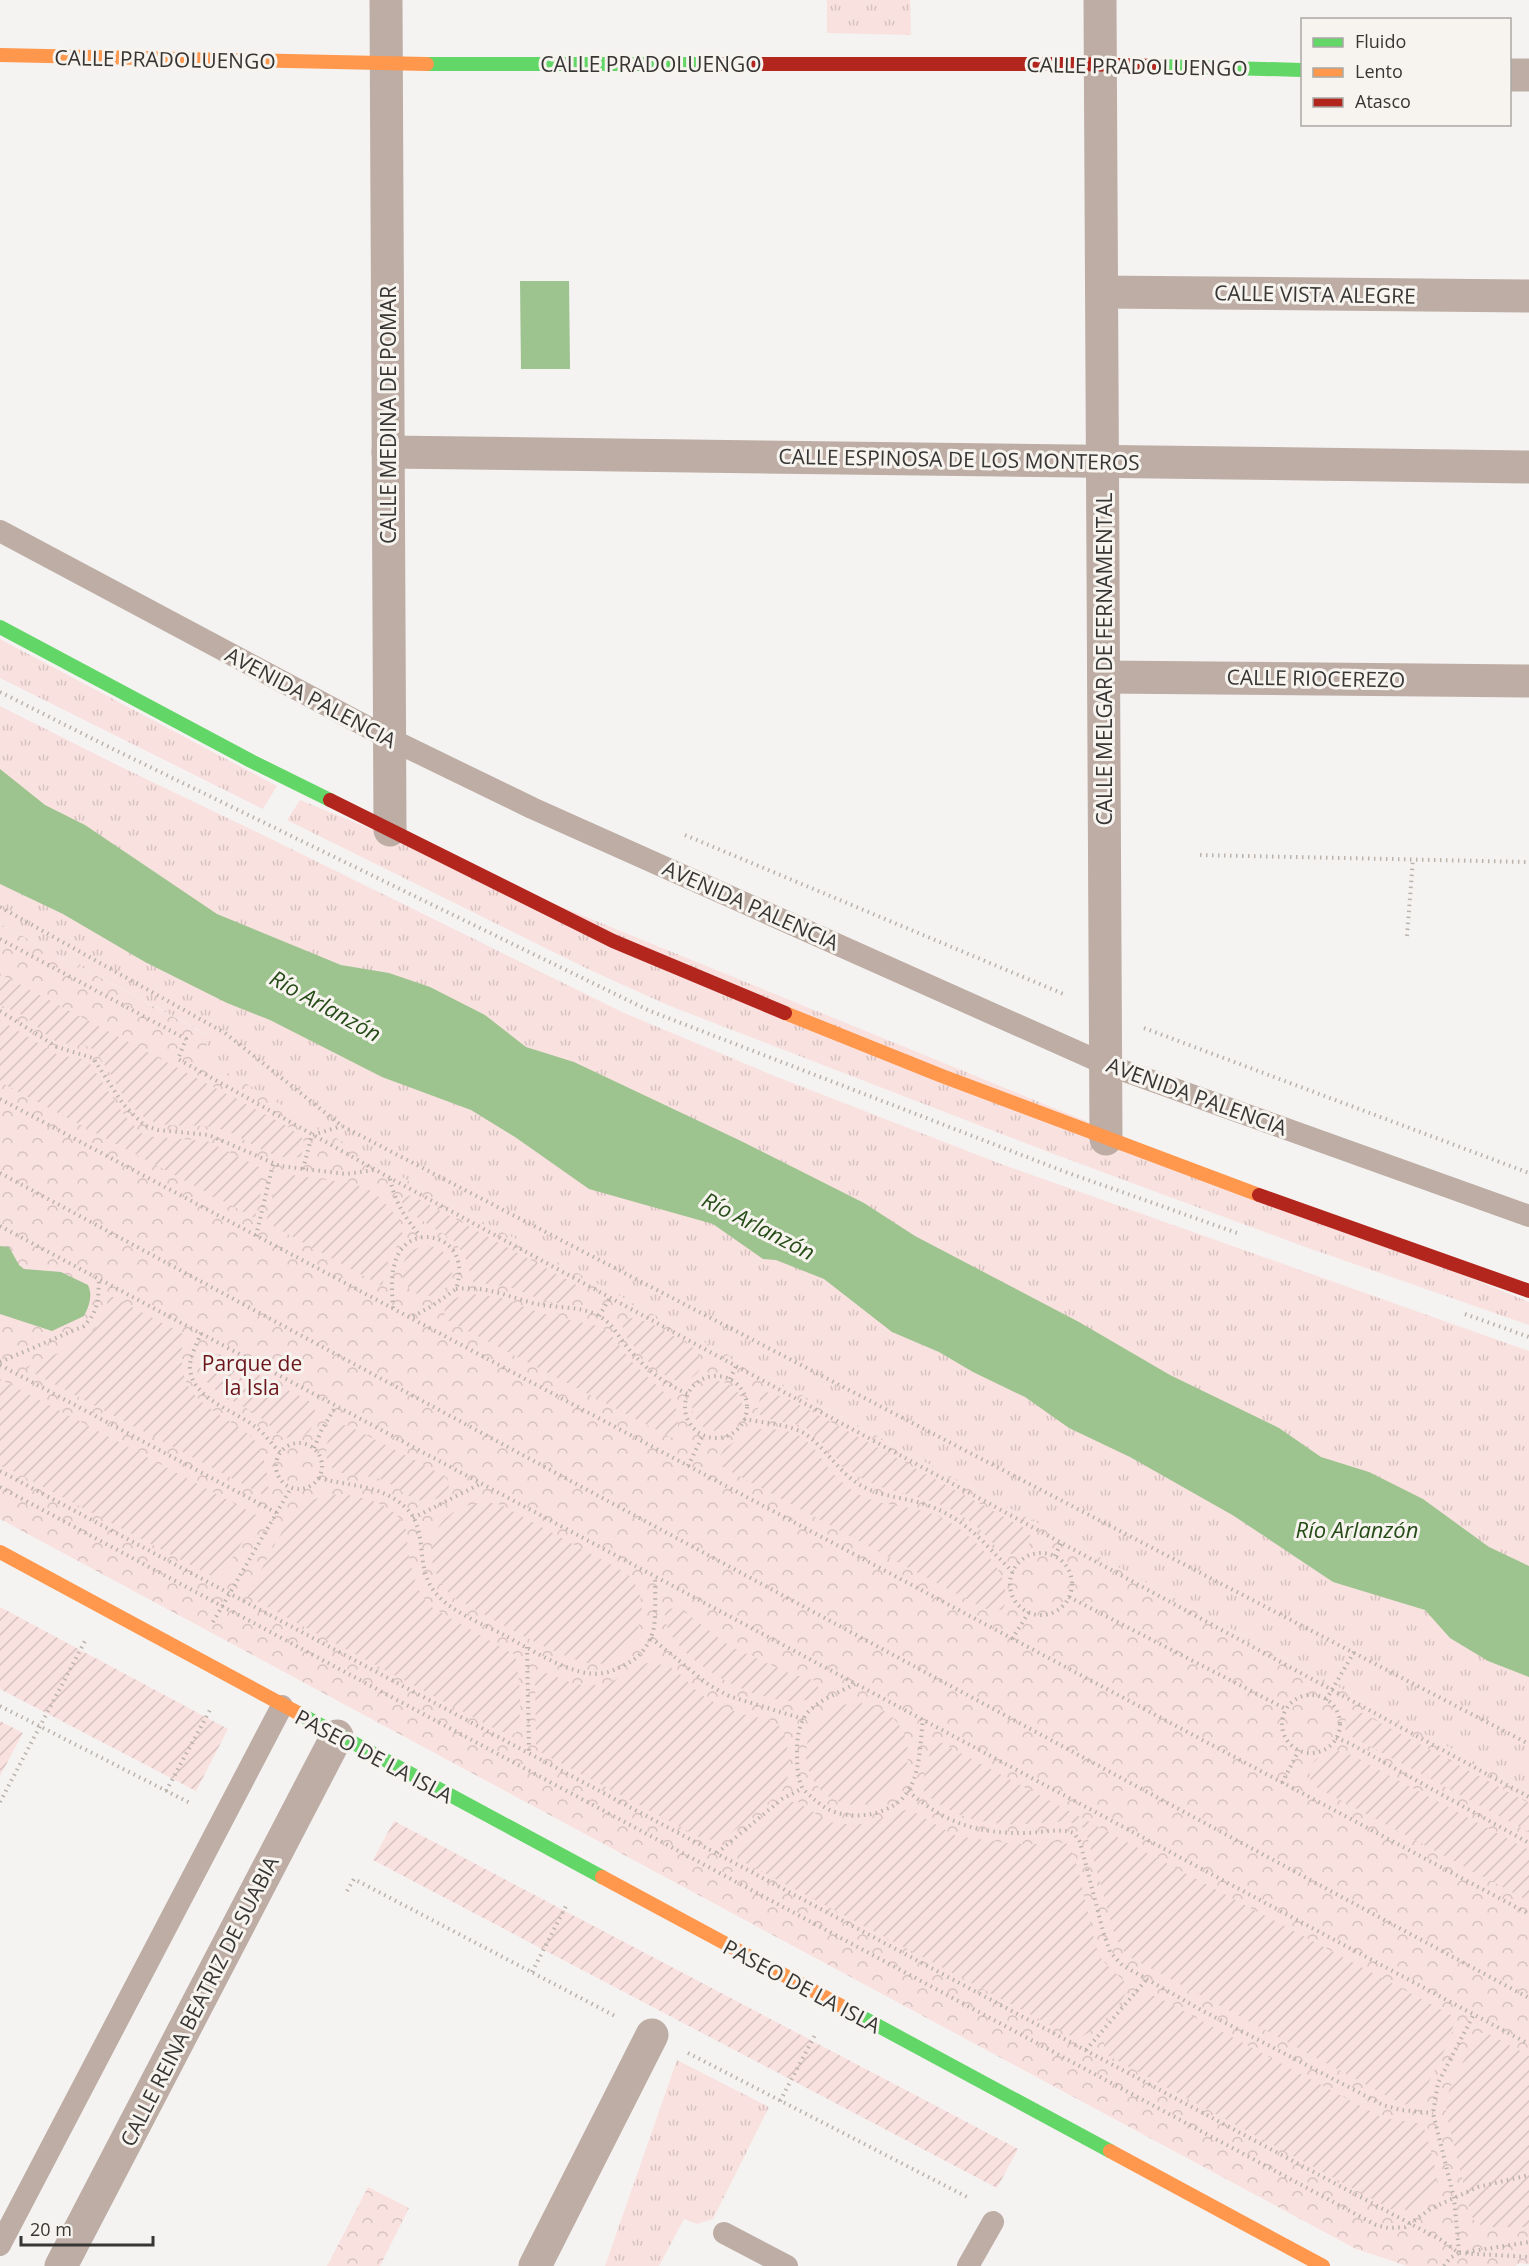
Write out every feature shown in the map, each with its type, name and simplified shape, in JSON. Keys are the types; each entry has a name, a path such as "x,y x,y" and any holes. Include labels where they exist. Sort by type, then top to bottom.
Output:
{"main road":[{"name":"CALLE PRADOLUENGO","path":"0,56 387,64 1101,64 1301,70"},
{"path":"0,627 251,761 613,941 800,1019 1106,1138 1330,1222 1529,1291"},
{"name":"PASEO DE LA ISLA","path":"0,1552 1297,2260 1323,2266"}],"street":[{"name":"CALLE MEDINA DE POMAR","path":"386,0 390,830"},
{"name":"CALLE MELGAR DE FERNAMENTAL","path":"1100,0 1106,1138"},
{"path":"1511,75 1529,75"},
{"name":"CALLE VISTA ALEGRE","path":"1102,292 1529,296"},
{"name":"CALLE ESPINOSA DE LOS MONTEROS","path":"388,452 1529,467"},
{"name":"CALLE RIOCEREZO","path":"1104,677 1529,681"},
{"name":"CALLE REINA BEATRIZ DE SUABIA","path":"61,2266 338,1736"},
{"path":"535,2266 652,2035"}],"lane":[{"name":"AVENIDA PALENCIA","path":"0,531 390,739 532,808 1106,1064 1529,1216"},
{"name":"PASEO DE LA ISLA","path":"0,2245 282,1706"},
{"path":"968,2266 993,2222"},
{"path":"724,2233 787,2266"}],"path":[{"path":"0,692 268,823"},
{"path":"684,835 938,940 1106,1014 1529,1173"},
{"path":"1200,855 1529,862"},
{"path":"1407,936 1413,859"},
{"path":"0,907 225,1033 342,1126 1529,1744"},
{"path":"0,939 186,1039 178,1059 312,1135 1529,1797"},
{"path":"0,1011 57,1047 93,1058 123,1104 144,1125 158,1130 209,1135 273,1164 346,1174 375,1170"},
{"path":"0,1099 1529,1914"},
{"path":"312,1135 342,1126"},
{"path":"303,1169 312,1135"},
{"path":"256,1236 273,1164"},
{"path":"0,1173 1529,1998"},
{"path":"390,1178 398,1206 421,1237"},
{"path":"0,1226 1529,2044"},
{"path":"393,1309 393,1276 398,1254 406,1244 421,1237 432,1237 446,1242 455,1252 460,1266 456,1288"},
{"path":"0,1364 84,1326 94,1315 98,1301 99,1279"},
{"path":"410,1318 432,1306 456,1288 469,1287 489,1289 534,1303 599,1316 614,1328 651,1373 666,1384 688,1394"},
{"path":"599,1316 610,1298"},
{"path":"201,1333 193,1353 190,1369 196,1384 207,1397 259,1430 280,1452"},
{"path":"0,1364 278,1514"},
{"path":"730,1379 736,1366"},
{"path":"719,1375 730,1379 740,1386 745,1394 748,1405 744,1419 733,1433 724,1437 714,1438 704,1435 690,1424 686,1413 688,1394 701,1380 719,1375"},
{"path":"314,1448 336,1406"},
{"path":"744,1419 805,1434 843,1472 862,1486 886,1495 924,1504 949,1514 980,1536 1013,1572"},
{"path":"688,1466 704,1435"},
{"path":"292,1444 308,1444 314,1448 322,1459 320,1478 304,1489 291,1488 284,1484 276,1473 275,1466 280,1452 292,1444"},
{"path":"0,1471 1441,2240 1459,2253 1529,2257"},
{"path":"320,1478 377,1489 395,1499 409,1511 419,1530 425,1577 434,1592 448,1605 563,1665 584,1672 602,1674 634,1660 644,1650 654,1627 655,1577"},
{"path":"413,1518 481,1483"},
{"path":"0,1487 1376,2225 1388,2228 1406,2227 1432,2208 1478,2187 1529,2175"},
{"path":"211,1625 278,1514 291,1488"},
{"path":"1055,1556 1061,1543"},
{"path":"1044,1552 1055,1556 1065,1563 1070,1571 1073,1582 1070,1597 1058,1610 1049,1614 1040,1615 1029,1612 1016,1601 1011,1590 1013,1572 1018,1563 1026,1557 1044,1552"},
{"path":"1070,1597 1286,1709"},
{"path":"1012,1639 1029,1612"},
{"path":"651,1638 710,1685 729,1696 803,1719"},
{"path":"0,1802 86,1640"},
{"path":"527,1647 530,1753"},
{"path":"1326,1700 1354,1652"},
{"path":"856,1684 809,1711 803,1719 797,1737 797,1760 803,1788 826,1808 845,1815 863,1816 891,1805 908,1791 917,1763 923,1719"},
{"path":"1306,1696 1316,1696 1326,1700 1336,1711 1340,1720 1340,1730 1336,1738 1330,1746 1317,1752 1306,1753 1294,1748 1287,1741 1282,1728 1286,1709 1306,1696"},
{"path":"0,1706 200,1808"},
{"path":"166,1791 212,1707"},
{"path":"1336,1738 1349,1743 1529,1843"},
{"path":"1282,1783 1299,1750"},
{"path":"717,1853 782,1800 803,1788"},
{"path":"908,1791 946,1819 972,1827 1000,1833 1032,1833 1053,1829 1074,1833 1080,1842 1110,1952 1122,1965 1383,2105 1433,2114"},
{"path":"532,1972 570,1899"},
{"path":"1086,2050 1147,1979"},
{"path":"1459,2253 1454,2198 1433,2114 1438,2083 1474,2014"},
{"path":"780,2101 817,2030"},
{"path":"1444,2266 1450,2258 1459,2253 1529,2242"}],"green space":[{"path":"827,0 910,0 911,35 827,33"},
{"path":"0,639 277,786 263,809 0,678"},
{"path":"0,706 622,1012 777,1077 1001,1164 1529,1351 1529,1791 394,1173 199,1056 208,1035 0,924"},
{"path":"300,800 1529,1302 1529,1325 1297,1244 1051,1153 670,1006 592,971 287,820"},
{"name":"Parque de la Isla","path":"0,924 209,1036 200,1056 394,1173 1529,1791 1529,2264 1407,2266 1356,2249 0,1519"},
{"path":"0,974 287,1126 304,1141 301,1157 290,1158 270,1153 234,1134 213,1127 168,1125 148,1119 132,1106 93,1049 84,1045 59,1043 25,1016 0,1005"},
{"path":"0,1020 58,1055 82,1059 90,1064 125,1116 141,1133 154,1137 207,1141 259,1167 261,1173 260,1199 255,1218 0,1082"},
{"path":"286,1174 354,1184 379,1197 399,1219 403,1236 388,1261 382,1286 266,1222 274,1192"},
{"path":"411,1195 575,1284 579,1289 579,1294 573,1300 556,1303 512,1288 473,1282 465,1256 454,1241 403,1208 402,1199"},
{"path":"432,1246 445,1253 451,1261 451,1281 445,1289 437,1295 422,1296 409,1289 403,1281 402,1266 409,1253 417,1247"},
{"path":"107,1294 183,1334 182,1366 190,1388 196,1397 246,1432 255,1441 265,1464 269,1498 24,1368 68,1347 90,1333 105,1314"},
{"path":"472,1294 499,1297 540,1313 602,1327 633,1363 671,1399 676,1408 678,1424 678,1429 672,1438 445,1319 445,1308 451,1301"},
{"path":"629,1318 649,1323 691,1346 700,1358 700,1368 697,1373 689,1379 679,1381 668,1377 653,1366 623,1332 623,1323"},
{"path":"218,1354 311,1402 315,1415 310,1431 298,1437 281,1437 252,1411 211,1386 204,1378 202,1369 204,1358"},
{"path":"0,1379 258,1516 219,1580 0,1464"},
{"path":"712,1381 722,1381 735,1388 742,1401 742,1411 735,1424 722,1431 712,1431 703,1427 696,1420 692,1411 692,1401 696,1392 703,1385"},
{"path":"766,1392 787,1398 1028,1530 1030,1542 1028,1547 1013,1554 1001,1553 978,1528 950,1509 882,1487 855,1474 805,1427 769,1419 757,1413 760,1397"},
{"path":"347,1425 445,1476 449,1484 448,1492 434,1500 422,1501 382,1480 338,1472 329,1464 326,1448 330,1432 339,1426"},
{"path":"755,1429 796,1434 812,1446 833,1474 862,1496 932,1514 965,1533 988,1556 1004,1582 1006,1596 1003,1609 996,1611 983,1608 719,1465 717,1461 725,1448"},
{"path":"340,1494 379,1503 395,1514 402,1521 406,1530 412,1571 428,1605 515,1655 520,1705 516,1733 499,1731 247,1596 280,1535 299,1509 316,1499"},
{"path":"487,1502 501,1505 628,1574 639,1593 642,1607 636,1635 624,1652 606,1663 586,1663 548,1648 454,1598 441,1583 434,1567 431,1552 434,1537 441,1524 452,1513 468,1506"},
{"path":"0,1607 228,1729 196,1791 0,1689"},
{"path":"675,1608 682,1610 731,1647 789,1673 816,1681 819,1690 817,1695 800,1701 778,1700 752,1693 726,1681 702,1666 682,1649 669,1631 665,1613"},
{"path":"647,1663 659,1664 675,1670 697,1691 716,1703 740,1713 771,1721 782,1728 789,1761 788,1778 785,1785 781,1792 718,1841 701,1838 540,1752 536,1744 535,1675 539,1671 579,1685 593,1685 618,1679"},
{"path":"857,1703 876,1707 893,1718 904,1735 908,1754 904,1773 893,1790 876,1801 857,1805 838,1801 821,1790 810,1773 806,1754 810,1735 821,1718 838,1707"},
{"path":"1358,1711 1529,1803 1529,1832 1349,1735 1345,1727 1347,1718 1350,1712"},
{"path":"0,1721 23,1733 0,1776"},
{"path":"933,1741 938,1741 1451,2015 1453,2026 1451,2037 1419,2102 1411,2105 1402,2104 1126,1955 1115,1936 1085,1829 1064,1822 998,1824 959,1814 946,1808 924,1792 924,1777"},
{"path":"1338,1751 1347,1753 1529,1850 1529,1901 1314,1786 1310,1775 1315,1760"},
{"path":"791,1802 798,1802 828,1822 866,1824 905,1810 912,1811 956,1836 1015,1844 1041,1844 1050,1841 1069,1844 1078,1869 1095,1944 1102,1960 1129,1986 1126,1994 1115,2009 1094,2029 1079,2038 1071,2036 742,1861 734,1851 736,1847"},
{"path":"394,1821 1018,2149 997,2188 373,1860"},
{"path":"1149,1994 1383,2118 1423,2124 1436,2170 1437,2180 1434,2194 1425,2202 1412,2208 1391,2209 1109,2056 1104,2052 1104,2040 1140,1997"},
{"path":"1480,2033 1487,2033 1529,2056 1529,2227 1485,2227 1476,2223 1471,2215 1446,2112 1449,2090 1476,2036"},
{"path":"677,2060 769,2107 713,2219 697,2224 684,2219 659,2266 605,2266"},
{"path":"368,2187 409,2208 380,2266 327,2266"}],"water":[{"path":"520,281 569,281 570,369 521,369"},
{"name":"Río Arlanzón","path":"0,769 45,805 85,825 217,914 341,965 389,973 430,987 485,1015 526,1047 574,1062 741,1141 864,1203 915,1236 1079,1322 1170,1375 1279,1428 1321,1457 1369,1472 1423,1499 1489,1547 1529,1566 1529,1677 1488,1661 1450,1638 1425,1610 1333,1582 1234,1516 1130,1457 1069,1428 1025,1397 973,1372 939,1352 892,1332 824,1279 776,1260 763,1259 713,1224 589,1189 515,1137 471,1110 382,1077 270,1020 227,1003 145,962 63,914 0,884"},
{"path":"0,1246 9,1247 19,1265 24,1269 61,1272 88,1285 89,1305 84,1316 52,1331 0,1314"}],"traffic: fast":[{"path":"427,64 710,64"},
{"path":"1160,66 1301,70"},
{"path":"0,627 251,761 330,800"},
{"path":"298,1713 602,1877"},
{"path":"858,2015 1110,2151"}],"traffic: slow":[{"path":"0,55 427,64"},
{"path":"785,1013 942,1076 1259,1195"},
{"path":"0,1552 298,1713"},
{"path":"602,1877 858,2015"},
{"path":"1110,2151 1323,2266"}],"traffic: jam":[{"path":"710,64 1160,66"},
{"path":"330,800 613,941 785,1013"},
{"path":"1259,1195 1529,1291"}]}
